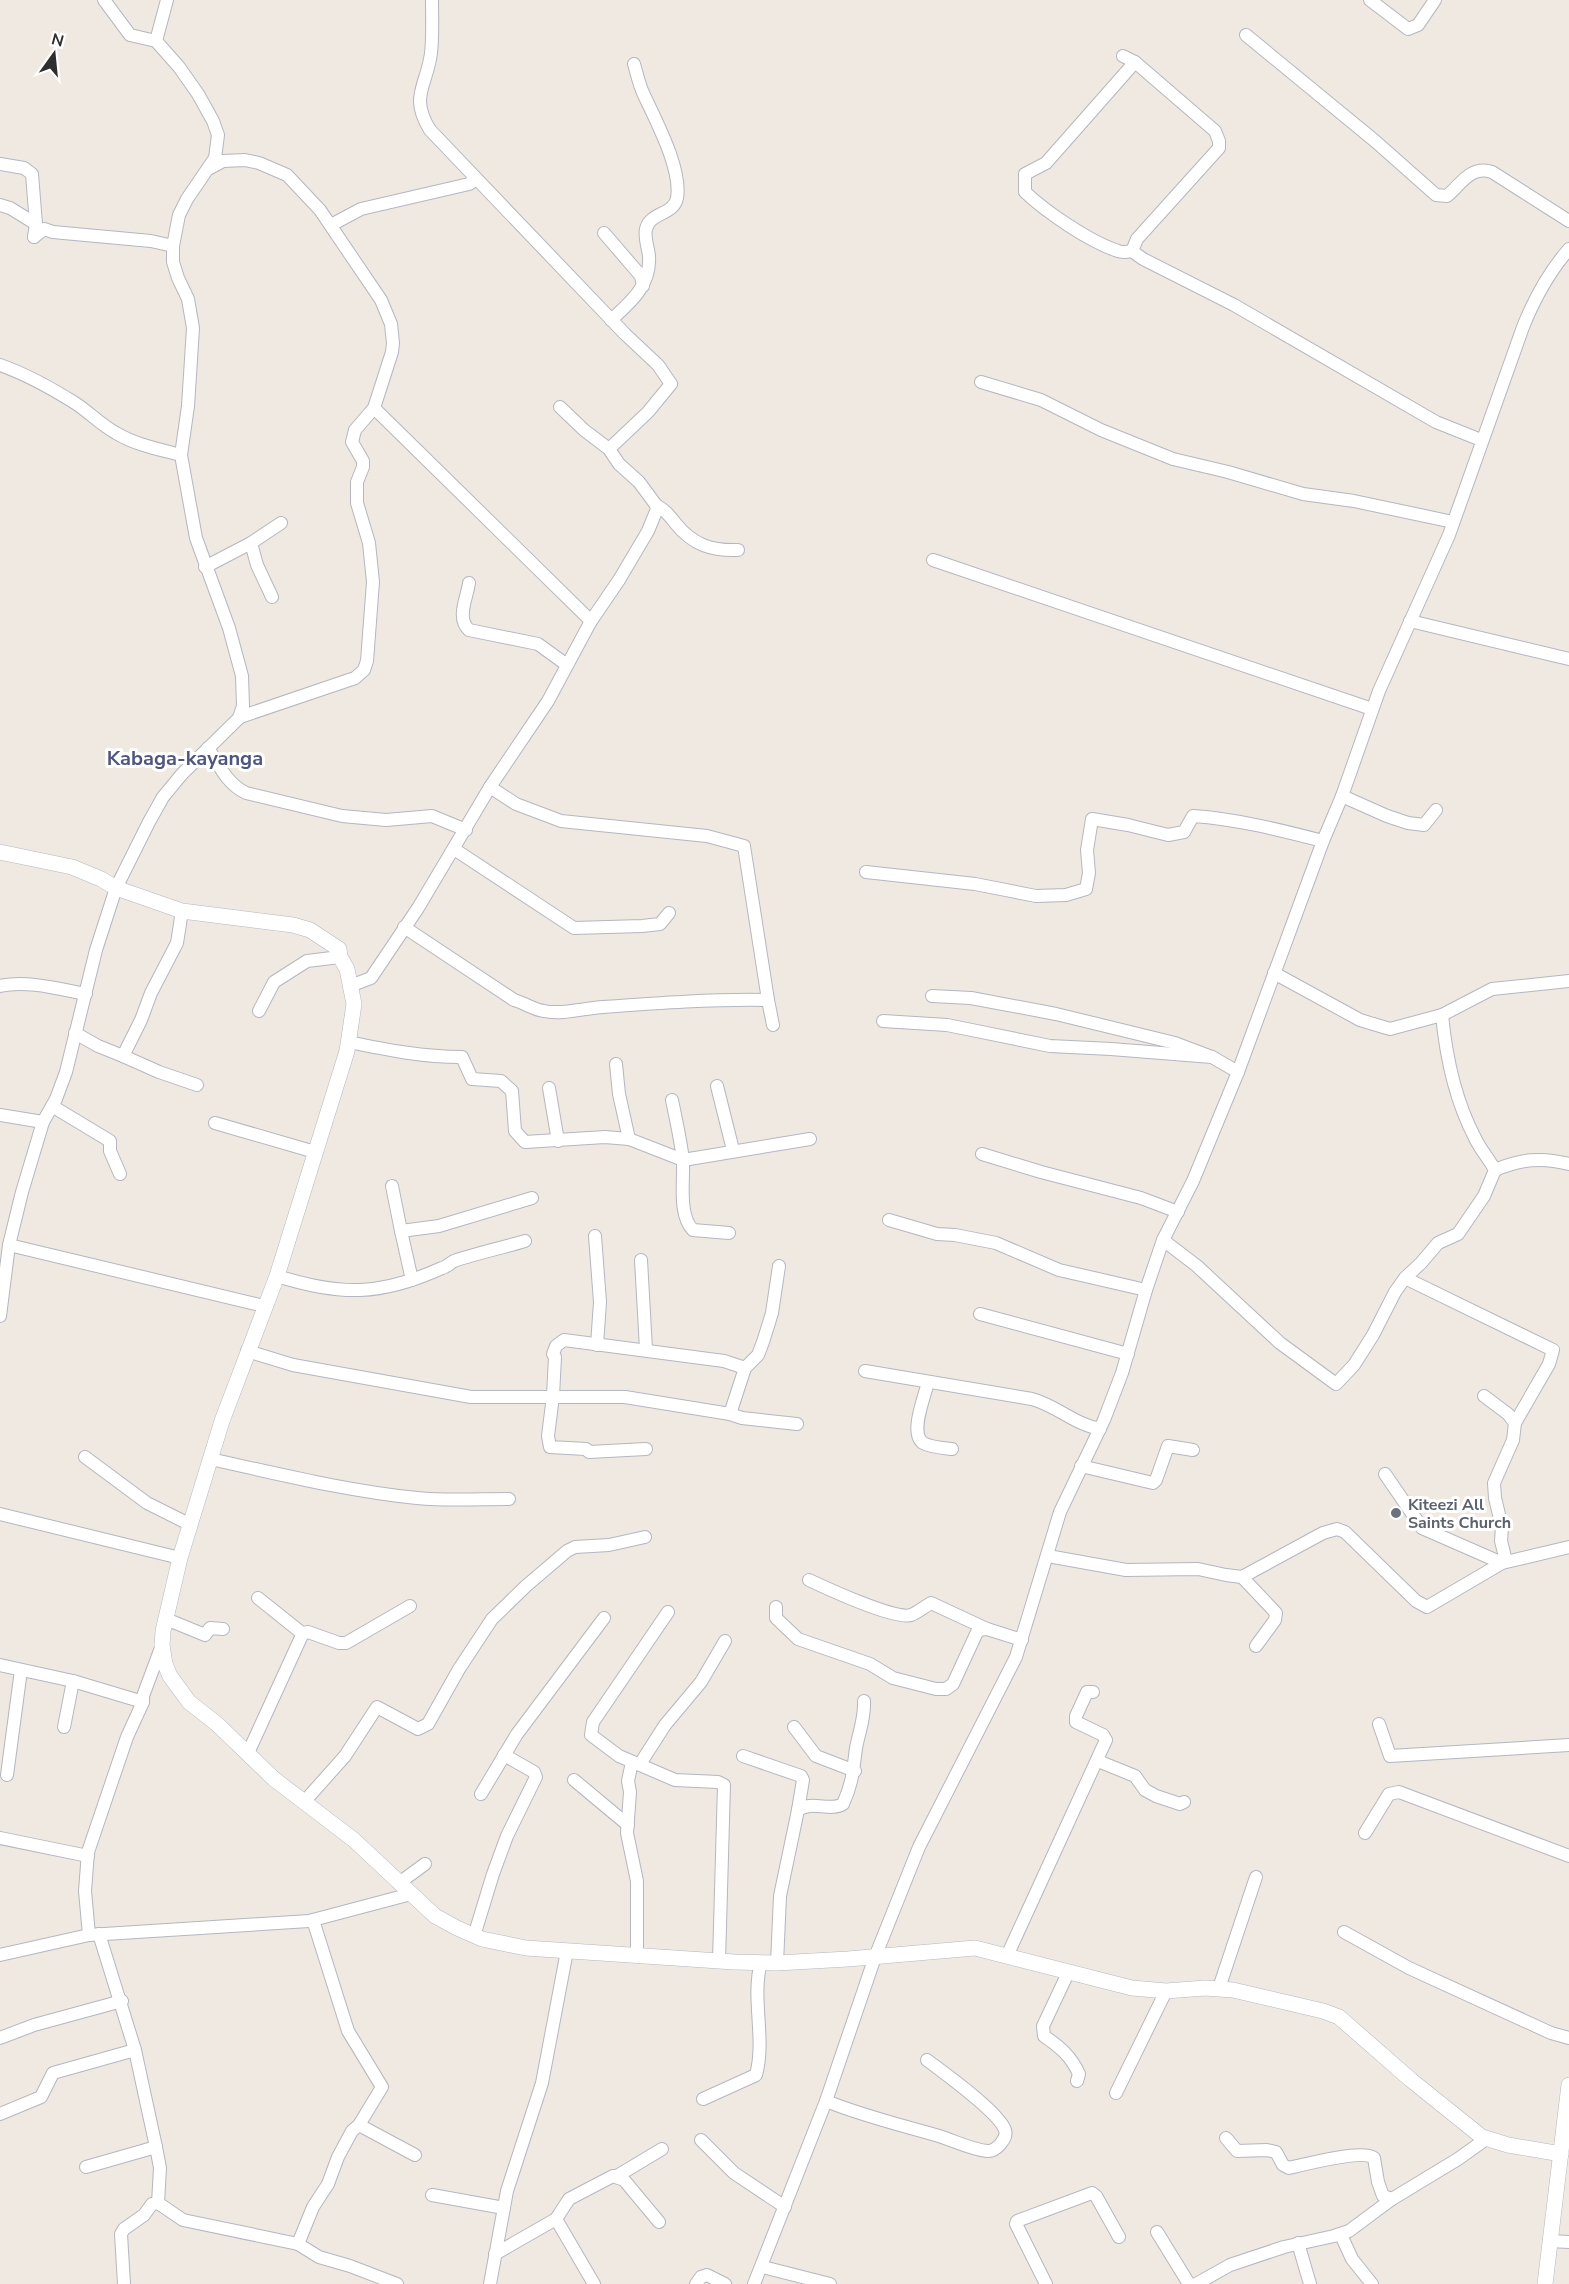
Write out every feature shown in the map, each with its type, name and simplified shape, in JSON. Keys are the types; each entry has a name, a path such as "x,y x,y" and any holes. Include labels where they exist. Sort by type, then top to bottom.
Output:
{"street":[{"path":"104,0 130,35 156,41 179,67 213,121 219,135 219,145 210,168 187,198 179,216 173,246 174,268 188,299 193,327 188,406 181,454 196,538 229,628 242,676 243,706 240,717"},
{"path":"156,41 167,0"},
{"path":"432,0 430,55 419,100 420,112 429,130 658,366 671,384 648,412 609,449"},
{"path":"1370,0 1408,29 1418,25 1435,0"},
{"path":"1246,35 1375,141 1436,195 1446,196 1461,184 1469,173 1483,169 1492,172 1569,221"},
{"path":"1132,251 1137,240 1219,148 1220,141 1215,131 1129,59 1046,163 1025,174 1025,192 1037,204 1090,238 1121,253 1132,251 1143,259 1234,305 1436,422 1481,440"},
{"path":"611,320 643,286 648,273 646,228 649,222 674,206 677,199 677,185 660,125 642,92 634,64"},
{"path":"0,1316 9,1245 43,1122 66,1072 96,950 116,888 149,822 163,797 182,774 240,717 355,678 364,670 370,646 373,561 357,503 357,482 363,461 352,442 355,430 374,408 392,352 391,324 377,292 331,225 294,180 280,171 259,163 235,159 223,161 210,168"},
{"path":"0,165 24,168 32,174 36,224 34,237 44,229 173,246"},
{"path":"331,225 361,209 469,184 476,179"},
{"path":"0,205 10,208 36,224"},
{"path":"604,233 641,276 643,286"},
{"path":"754,2284 763,2267 826,2101 875,1957 919,1847 1016,1657 1060,1512 1100,1429 1128,1354 1163,1240 1178,1212 1238,1072 1323,841 1342,796 1372,709 1399,642 1422,597 1453,522 1481,440 1536,295 1552,269 1569,249"},
{"path":"0,365 21,372 76,404 114,432 139,445 181,454"},
{"path":"981,382 1041,400 1101,430 1173,459 1303,494 1354,501 1453,522"},
{"path":"560,407 584,430 609,449 619,464 639,482 656,505 667,511 688,538 700,546 727,551 738,550"},
{"path":"374,408 591,621"},
{"path":"350,986 371,978 418,908 490,787 543,709 591,621 620,580 648,531 657,509 656,505"},
{"path":"205,567 251,543 282,523"},
{"path":"251,543 257,565 267,581 272,597"},
{"path":"933,560 1372,709"},
{"path":"469,583 462,617 463,623 469,630 538,644 567,665"},
{"path":"1410,621 1569,659"},
{"path":"208,748 226,777 237,789 246,794 342,816 386,820 432,816 466,830"},
{"path":"490,787 516,804 561,822 707,836 744,846 773,1025"},
{"path":"1342,796 1408,823 1424,825 1436,810"},
{"path":"866,872 975,884 1036,896 1066,895 1086,889 1089,873 1087,850 1092,819 1168,835 1184,832 1193,816 1207,817 1263,825 1323,841"},
{"path":"454,849 574,928 660,924 669,913"},
{"path":"0,852 72,867 116,888 182,911 293,925 310,930 339,949 340,957 347,969 354,1004 349,1042 277,1276 247,1351 180,1557 162,1645 143,1696 143,1702 127,1737 88,1856 85,1892 94,1934 122,2001 135,2050 160,2168 158,2203"},
{"path":"123,1056 141,1020 151,993 177,943 182,911"},
{"path":"404,927 514,1000 542,1011 718,999 768,1000"},
{"path":"259,1011 274,982 307,960 340,957"},
{"path":"1274,973 1360,1020 1390,1029 1442,1015 1492,989 1569,981"},
{"path":"0,986 10,984 49,987 86,994"},
{"path":"932,996 971,998 1056,1014 1175,1043 1212,1057 1238,1072"},
{"path":"1442,1015 1444,1044 1461,1106 1475,1139 1496,1170"},
{"path":"883,1021 947,1025 1050,1046 1212,1057"},
{"path":"75,1033 98,1046 159,1072 197,1085"},
{"path":"349,1042 397,1053 462,1057 472,1079 501,1081 512,1091 515,1131 525,1142 605,1137 629,1139 683,1160 810,1139"},
{"path":"616,1064 619,1094 629,1139"},
{"path":"717,1086 733,1150"},
{"path":"549,1088 558,1141"},
{"path":"672,1100 683,1160 685,1209 691,1228 729,1233"},
{"path":"51,1107 110,1141 110,1151 120,1174"},
{"path":"0,1115 43,1122"},
{"path":"215,1123 315,1152"},
{"path":"982,1154 1141,1198 1178,1212"},
{"path":"1163,1240 1197,1266 1280,1343 1336,1384 1354,1365 1405,1278 1437,1243 1458,1234 1484,1196 1496,1170 1530,1159 1552,1160 1569,1164"},
{"path":"392,1186 412,1280"},
{"path":"400,1231 439,1226 532,1198"},
{"path":"889,1220 937,1234 996,1243 1059,1269 1146,1290"},
{"path":"595,1236 600,1302 597,1345"},
{"path":"277,1276 322,1288 355,1292 387,1288 442,1269 452,1262 525,1241"},
{"path":"9,1245 264,1306"},
{"path":"641,1260 646,1349"},
{"path":"730,1414 745,1368 758,1355 763,1342 772,1313 779,1266"},
{"path":"1405,1278 1553,1350 1549,1364 1515,1423 1513,1440 1494,1483 1502,1527 1504,1562"},
{"path":"980,1314 1128,1354"},
{"path":"646,1449 589,1452 586,1449 550,1447 548,1436 553,1396 555,1357 553,1354 556,1346 564,1340 646,1349 724,1360 745,1368"},
{"path":"247,1351 293,1365 446,1393 488,1397 625,1397 730,1414 742,1418 797,1424"},
{"path":"865,1371 1032,1400 1049,1405 1077,1423 1100,1429"},
{"path":"928,1382 916,1427 918,1436 922,1442 952,1449"},
{"path":"1485,1396 1508,1414 1515,1423"},
{"path":"1081,1466 1153,1483 1168,1446 1193,1450"},
{"path":"85,1457 147,1503 190,1525"},
{"path":"210,1459 334,1486 394,1495 420,1498 509,1499"},
{"path":"1385,1474 1422,1528 1504,1562"},
{"path":"0,1514 180,1557"},
{"path":"1048,1556 1126,1570 1198,1569 1242,1577 1323,1533 1337,1529 1345,1532 1416,1601 1427,1607 1504,1562 1569,1547"},
{"path":"304,1802 345,1756 377,1707 418,1729 428,1724 459,1669 492,1619 567,1551 575,1547 609,1545 645,1537"},
{"path":"1242,1577 1276,1612 1275,1620 1256,1646"},
{"path":"808,1580 863,1603 904,1616 912,1615 931,1604 987,1629 1022,1640"},
{"path":"258,1598 303,1634"},
{"path":"249,1753 303,1634 308,1632 339,1643 346,1643 411,1606"},
{"path":"776,1606 776,1618 798,1639 870,1664 892,1678 936,1689 946,1689 953,1684 978,1629 987,1629"},
{"path":"668,1612 592,1725 591,1735 619,1756 675,1780 718,1782 724,1785 718,1961"},
{"path":"481,1794 523,1726 604,1618"},
{"path":"166,1619 205,1635 210,1628 223,1629"},
{"path":"637,1955 637,1881 628,1841 630,1792 627,1781 636,1763 700,1682 725,1641"},
{"path":"162,1645 170,1676 189,1702 218,1724 274,1779 354,1840 435,1916 474,1936 526,1948 718,1961 777,1962 875,1957 975,1948 1132,1988 1166,1991 1219,1988 1259,1995 1339,2017 1426,2093 1486,2139 1561,2154"},
{"path":"0,1665 73,1681 143,1702"},
{"path":"7,1775 21,1670"},
{"path":"64,1727 73,1681"},
{"path":"1006,1956 1086,1782 1098,1761 1106,1737 1076,1722 1075,1719 1086,1692 1093,1692"},
{"path":"798,1810 811,1805 841,1806 848,1795 865,1716 864,1701"},
{"path":"1379,1724 1390,1756 1569,1745"},
{"path":"794,1727 816,1756 855,1771"},
{"path":"474,1936 507,1836 536,1777 534,1772 504,1755"},
{"path":"743,1756 801,1776 803,1780 780,1896 777,1962"},
{"path":"1098,1761 1135,1776 1145,1790 1156,1796 1180,1804 1184,1802"},
{"path":"574,1780 628,1825"},
{"path":"1365,1833 1389,1794 1399,1792 1569,1856"},
{"path":"0,1838 88,1856"},
{"path":"399,1882 425,1864"},
{"path":"1219,1988 1256,1877"},
{"path":"0,1955 94,1934 313,1920 411,1894"},
{"path":"298,2244 314,2207 332,2176 338,2157 382,2086 348,2031 313,1920"},
{"path":"1344,1932 1444,1985 1551,2033 1569,2038"},
{"path":"489,2284 504,2208 517,2158 542,2083 567,1951"},
{"path":"703,2099 756,2074 760,2054 757,2013 761,1962"},
{"path":"1068,1973 1043,2026 1044,2036 1074,2062 1079,2074 1077,2081"},
{"path":"1116,2093 1166,1991"},
{"path":"0,2038 34,2025 122,2001"},
{"path":"0,2114 44,2095 53,2073 135,2050"},
{"path":"826,2101 858,2114 942,2137 972,2148 988,2151 999,2146 1005,2137 1005,2131 996,2116 927,2060"},
{"path":"1545,2284 1566,2128 1569,2085"},
{"path":"359,2125 415,2155"},
{"path":"1226,2138 1238,2151 1276,2152 1283,2166 1289,2168 1357,2154 1370,2155 1374,2158 1383,2196 1392,2199"},
{"path":"1196,2284 1230,2265 1298,2244 1341,2235 1360,2224 1392,2199 1486,2139"},
{"path":"701,2140 734,2173 785,2207"},
{"path":"86,2167 156,2146"},
{"path":"495,2254 556,2219 569,2199 617,2176 662,2149"},
{"path":"617,2176 624,2180 659,2222"},
{"path":"1046,2284 1016,2224 1017,2221 1092,2193 1096,2196 1119,2237"},
{"path":"432,2195 504,2208"},
{"path":"123,2284 121,2234 124,2229 144,2215 152,2204 158,2203 183,2220 298,2244 320,2257 350,2266 368,2279 398,2284"},
{"path":"556,2219 594,2284"},
{"path":"1157,2232 1189,2284"},
{"path":"1341,2235 1352,2259 1372,2284"},
{"path":"1551,2241 1569,2242"},
{"path":"1298,2244 1310,2284"},
{"path":"763,2267 831,2284"},
{"path":"696,2284 701,2277 707,2275 725,2284"}],"place":[{"name":"Kiteezi All Saints Church","path":"1396,1513"}],"district":[{"name":"Kabaga-kayanga","path":"185,758"}]}
